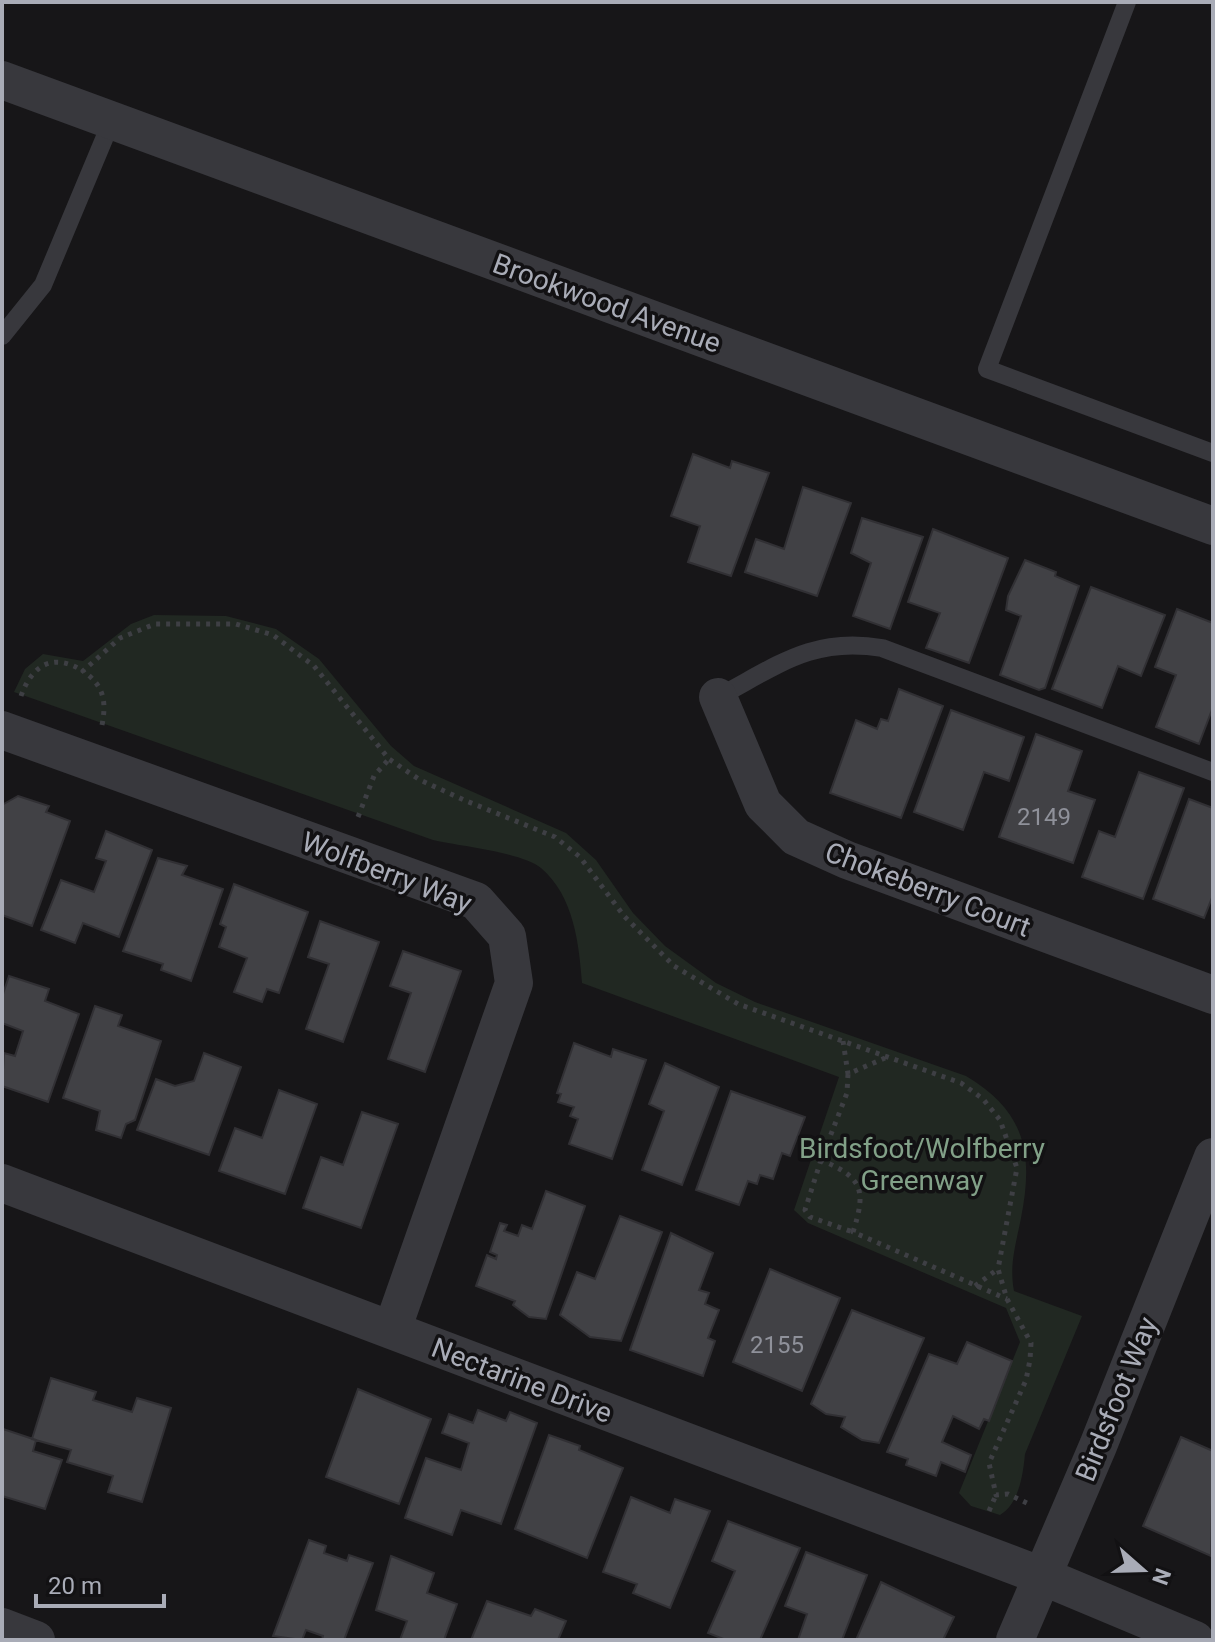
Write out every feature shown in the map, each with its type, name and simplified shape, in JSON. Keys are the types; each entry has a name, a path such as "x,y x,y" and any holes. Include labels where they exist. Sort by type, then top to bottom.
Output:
{"street":[{"name":"Brookwood Avenue","path":"2,80 1213,526"},
{"name":"Chokeberry Court","path":"718,697 763,804 796,837 847,860 1213,995"},
{"name":"Wolfberry Way","path":"3,730 476,901 507,936 514,983 392,1330"},
{"name":"Birdsfoot Way","path":"1015,1640 1067,1521 1213,1157"},
{"name":"Nectarine Drive","path":"2,1183 1042,1576 1195,1640"},
{"path":"2,1627 36,1640"}],"lane":[{"path":"1127,2 987,369 1213,453"},
{"path":"2,336 43,285 112,120"},
{"path":"718,697 808,650 848,642 882,648 1213,772"}],"path":[{"path":"83,671 120,638 155,624 236,624 273,635 314,666 389,759 453,795 555,837 580,857 645,939 674,966 707,988 738,1004 961,1083 983,1099 1000,1120 1017,1168 998,1269 1007,1299 1031,1343 1026,1380 989,1463 996,1495 1008,1494 1067,1521"},
{"path":"3,730 35,669 53,660 71,663 97,680 105,710 87,760"},
{"path":"343,853 374,776 389,759"},
{"path":"842,1040 848,1074 847,1093 805,1210 810,1217 853,1232 1007,1299"},
{"path":"848,1074 873,1060 888,1057"},
{"path":"821,1160 857,1182 863,1197 853,1232"},
{"path":"974,1286 998,1269"}],"green space":[{"name":"Birdsfoot/Wolfberry Greenway","path":"154,615 226,616 276,629 319,659 391,746 414,766 566,833 596,860 633,913 665,946 716,983 755,1002 966,1076 1001,1104 1013,1119 1025,1154 1025,1195 1013,1263 1014,1291 1082,1316 1025,1454 1016,1496 1006,1510 1000,1515 971,1506 959,1493 1020,1342 1006,1308 808,1223 794,1210 839,1077 582,983 579,953 568,906 552,879 532,862 433,840 14,692 25,669 43,654 83,661 131,624"}],"building":[{"path":"693,454 730,468 732,461 769,473 731,576 688,562 700,526 671,516"},
{"path":"803,487 851,503 817,596 745,572 756,539 784,549"},
{"path":"862,518 923,537 890,629 853,616 871,563 851,553"},
{"path":"933,529 1008,558 969,663 926,648 940,613 908,602"},
{"path":"1025,560 1056,572 1055,576 1079,586 1045,688 1039,690 1000,675 1021,616 1006,610 1008,596"},
{"path":"1091,587 1165,615 1141,676 1118,666 1102,708 1052,689"},
{"path":"1177,609 1213,623 1213,707 1199,744 1156,727 1176,675 1155,667"},
{"path":"899,689 943,706 901,818 830,793 856,720 877,729 881,719 888,721"},
{"path":"951,710 1024,737 1009,781 984,772 963,830 914,812"},
{"path":"1036,734 1082,751 1068,791 1095,800 1073,863 999,837"},
{"path":"1139,772 1184,788 1143,899 1082,877 1099,831 1115,837"},
{"path":"18,796 49,806 46,812 70,821 32,926 2,915 2,805"},
{"path":"1189,799 1213,808 1213,895 1204,918 1153,899"},
{"path":"106,831 152,850 119,937 83,923 75,943 41,930 61,880 94,892 106,861 96,858"},
{"path":"158,858 187,866 182,875 223,889 191,981 161,970 163,964 123,951"},
{"path":"234,884 308,912 279,993 267,989 262,1002 234,992 247,958 219,947 226,927 220,924"},
{"path":"320,921 379,942 343,1042 306,1029 329,964 308,957"},
{"path":"403,951 461,971 425,1072 388,1059 411,993 390,986"},
{"path":"9,976 49,989 45,1001 79,1014 48,1102 2,1086 4,1053 15,1056 23,1031 2,1023 2,997"},
{"path":"95,1006 122,1015 118,1026 161,1041 135,1120 126,1124 121,1138 96,1130 100,1111 63,1098"},
{"path":"574,1043 611,1057 613,1049 646,1060 612,1159 569,1144 578,1119 570,1116 574,1107 558,1102 561,1094 557,1093"},
{"path":"204,1053 241,1067 209,1155 137,1130 156,1079 175,1086 194,1081"},
{"path":"665,1063 719,1087 682,1185 642,1170 664,1111 649,1104"},
{"path":"279,1090 317,1104 285,1194 219,1171 235,1128 262,1138"},
{"path":"731,1091 805,1117 790,1156 782,1153 773,1179 760,1175 757,1184 748,1181 739,1205 696,1190"},
{"path":"362,1112 398,1124 361,1228 303,1208 321,1157 343,1165"},
{"path":"546,1191 585,1206 546,1319 529,1317 513,1305 515,1301 476,1286 487,1255 496,1259 497,1255 490,1252 500,1223 507,1225 504,1231 518,1236 522,1225 532,1229"},
{"path":"620,1216 662,1232 621,1341 590,1337 560,1315 577,1272 595,1279"},
{"path":"671,1233 713,1253 699,1290 709,1293 705,1304 719,1310 708,1338 715,1341 703,1376 630,1350"},
{"path":"770,1269 840,1298 802,1391 733,1362"},
{"path":"852,1310 924,1338 879,1443 862,1440 841,1427 845,1417 826,1414 811,1404"},
{"path":"967,1342 1012,1361 989,1421 984,1419 979,1429 953,1416 942,1442 971,1455 965,1472 941,1462 936,1476 906,1465 908,1459 887,1452 929,1354 957,1364"},
{"path":"51,1378 96,1392 93,1400 132,1412 137,1398 171,1408 142,1502 108,1492 113,1476 67,1462 71,1450 32,1439"},
{"path":"358,1389 431,1419 399,1504 326,1477"},
{"path":"478,1410 506,1421 510,1412 537,1423 501,1524 461,1510 452,1535 405,1518 426,1458 461,1470 469,1443 442,1433 449,1414 473,1423"},
{"path":"3,1429 36,1440 33,1451 62,1460 45,1509 2,1496"},
{"path":"549,1435 580,1446 579,1450 623,1468 587,1558 515,1529"},
{"path":"1181,1437 1213,1451 1211,1556 1143,1526"},
{"path":"631,1497 670,1513 675,1499 710,1511 670,1608 633,1593 637,1584 603,1572"},
{"path":"728,1521 800,1548 760,1640 726,1640 708,1633 735,1571 712,1561"},
{"path":"309,1540 326,1546 324,1553 347,1561 349,1555 373,1563 344,1640 322,1640 323,1636 306,1630 302,1640 273,1636"},
{"path":"806,1552 867,1575 842,1640 798,1640 807,1614 785,1606"},
{"path":"391,1556 434,1573 427,1593 457,1604 444,1640 400,1640 407,1621 376,1610"},
{"path":"881,1582 954,1617 943,1640 856,1640"},
{"path":"487,1601 531,1616 535,1609 566,1621 558,1640 471,1640"}]}
